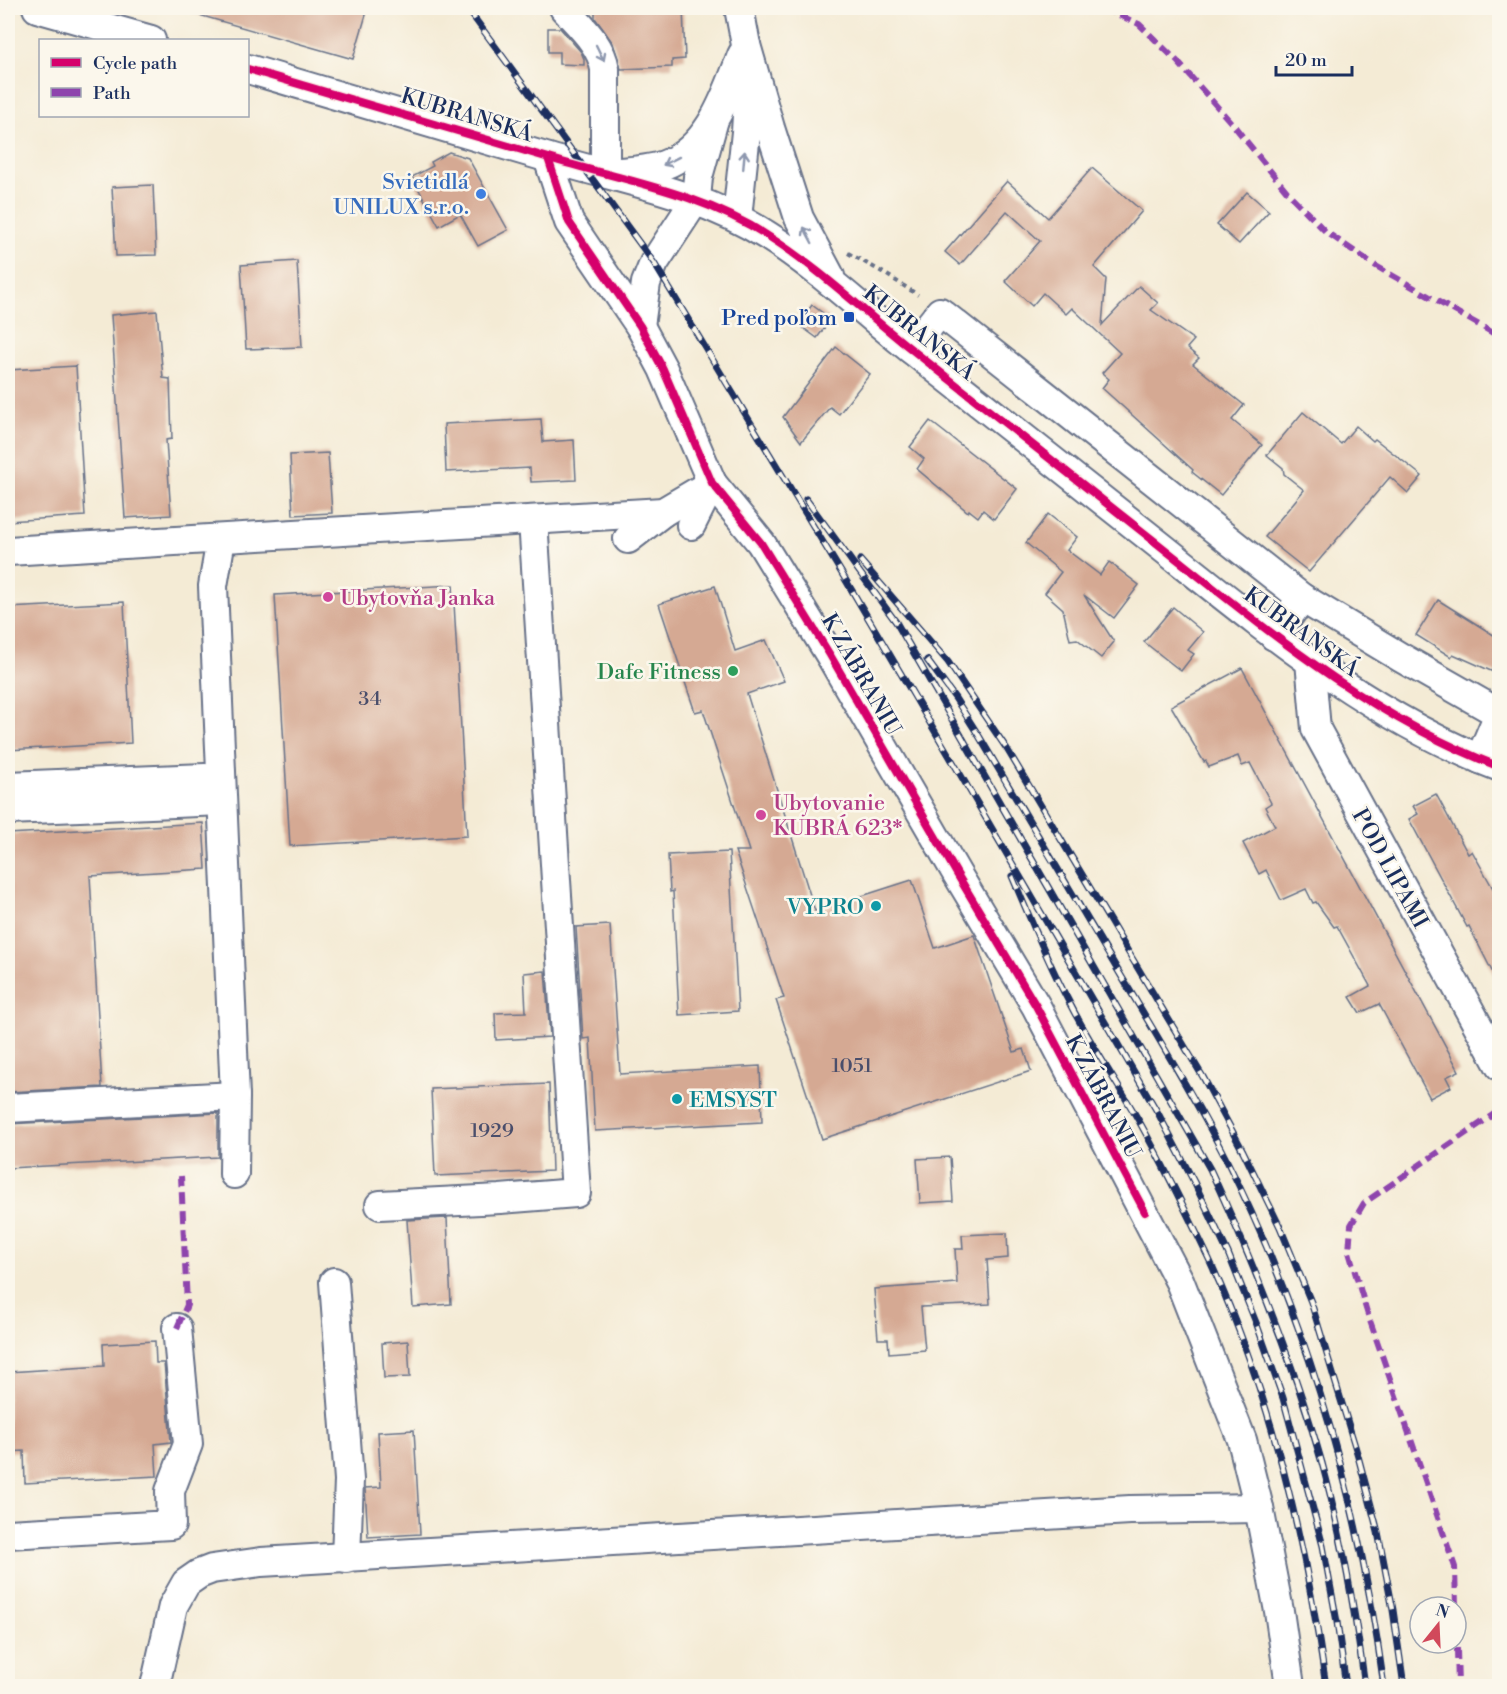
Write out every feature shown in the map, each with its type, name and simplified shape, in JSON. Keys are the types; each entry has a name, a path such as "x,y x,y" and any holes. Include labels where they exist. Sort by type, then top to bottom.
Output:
{"street":[{"path":"37,8 147,39"},
{"path":"564,8 598,48 604,59 605,174 645,170 666,165 684,154 713,123"},
{"path":"739,8 746,45 799,218 836,287"},
{"path":"640,326 646,283 654,263 696,199 698,177 713,123 746,45"},
{"path":"737,218 746,132 746,45"},
{"name":"KUBRANSKÁ","path":"249,69 548,158 696,199 737,218 795,254 911,349 1274,636 1350,689 1413,727 1490,763 1499,714 1302,598 940,312 911,349"},
{"name":"K ZÁBRANIU","path":"548,158 569,222 640,326 663,369 712,483 761,543 830,655 1036,1006 1180,1282 1242,1440 1259,1508 1279,1611 1290,1686"},
{"path":"1084,485 1114,449"},
{"path":"628,539 663,512 712,483"},
{"path":"691,525 712,483"},
{"path":"8,551 663,512"},
{"path":"380,1205 500,1200 576,1193 533,520"},
{"path":"221,539 213,586 235,1096 234,1174"},
{"name":"KUBRANSKÁ","path":"1274,636 1302,598"},
{"name":"POD LIPAMI","path":"1310,661 1316,729 1500,1066"},
{"path":"8,786 205,778"},
{"path":"8,810 222,801"},
{"path":"8,1108 235,1096"},
{"path":"334,1282 349,1480 346,1558"},
{"path":"8,1534 171,1525 170,1491 188,1444 177,1329"},
{"path":"155,1686 173,1606 186,1583 212,1569 261,1562 346,1558 494,1541 1119,1510 1259,1508"}],"path":[{"path":"845,251 884,273 940,312"}],"building":[{"path":"193,8 368,8 353,59 192,13"},
{"path":"595,8 683,8 685,59 672,60 672,67 621,69 613,43 595,18"},
{"path":"548,28 560,28 581,52 584,65 559,64 559,52 548,52"},
{"path":"449,152 468,158 508,230 478,246 460,214 439,226 412,177 433,166 431,162"},
{"path":"1092,168 1142,211 1094,267 1106,279 1102,325 1139,286 1158,303 1151,310 1194,340 1187,348 1199,358 1193,364 1244,405 1232,420 1262,445 1221,495 1192,472 1193,470 1102,388 1109,379 1102,373 1120,353 1072,308 1066,314 1043,293 1032,306 1005,281 1040,241 1007,211 960,265 945,252 1007,181 1048,218"},
{"path":"153,185 156,255 116,256 112,187"},
{"path":"1247,192 1269,211 1239,244 1217,225"},
{"path":"297,261 302,347 246,349 241,265"},
{"path":"812,305 831,319 817,338 798,324"},
{"path":"157,311 163,378 170,379 172,439 166,440 171,515 125,518 111,315"},
{"path":"836,347 870,374 839,414 830,407 801,442 783,417"},
{"path":"76,366 85,516 8,521 8,370"},
{"path":"1303,412 1341,444 1356,426 1422,476 1408,493 1390,477 1309,572 1265,537 1304,490 1284,474 1283,468 1267,455"},
{"path":"541,419 543,442 574,440 576,480 531,482 530,468 446,472 444,424"},
{"path":"930,421 1017,489 994,519 983,510 978,517 969,510 968,512 917,469 924,459 910,447"},
{"path":"328,453 332,513 293,515 290,455"},
{"path":"1048,514 1077,537 1067,550 1100,575 1109,562 1139,585 1114,618 1084,595 1114,642 1101,658 1077,639 1070,640 1063,609 1045,593 1061,572 1026,543"},
{"path":"453,585 467,836 290,846 275,595"},
{"path":"715,586 735,651 766,640 784,681 747,694 815,911 912,880 935,948 974,935 1014,1052 1024,1049 1031,1071 822,1139 776,1000 784,998 735,851 749,851 703,710 695,712 659,604"},
{"path":"1438,600 1500,639 1500,675 1453,654 1451,657 1416,635"},
{"path":"124,602 131,743 8,750 8,608"},
{"path":"1173,607 1203,632 1188,650 1194,654 1181,671 1144,642"},
{"path":"1242,668 1459,1071 1446,1077 1451,1087 1430,1098 1379,1004 1360,1013 1350,997 1370,986 1337,926 1334,927 1316,902 1313,903 1306,889 1281,900 1266,870 1259,874 1243,843 1275,826 1265,807 1271,803 1250,763 1242,766 1238,756 1209,767 1171,706"},
{"path":"1436,794 1468,854 1472,851 1500,901 1500,987 1409,819 1418,814 1413,806"},
{"path":"203,823 206,869 90,876 102,1087 8,1092 8,834"},
{"path":"729,852 738,1011 679,1015 673,891 670,892 668,855"},
{"name":"EMSYST","path":"610,925 620,1074 760,1066 762,1122 595,1131 590,1038 583,1039 576,927"},
{"path":"545,971 550,1037 496,1040 495,1013 526,1012 524,973"},
{"path":"549,1084 552,1171 435,1176 431,1089"},
{"path":"218,1113 218,1157 8,1168 8,1124"},
{"path":"950,1157 953,1201 920,1203 917,1159"},
{"path":"447,1218 451,1304 413,1307 407,1220"},
{"path":"1007,1233 1008,1258 987,1260 990,1304 921,1307 925,1350 889,1353 888,1339 878,1339 874,1289 957,1283 955,1249 963,1249 962,1235"},
{"path":"155,1341 156,1363 164,1363 171,1442 155,1444 157,1476 25,1483 24,1451 8,1452 8,1372 104,1366 103,1344"},
{"path":"408,1341 410,1377 384,1378 382,1343"},
{"path":"414,1430 420,1534 368,1537 365,1488 381,1487 378,1432"}],"railway":[{"path":"467,8 654,263 841,572 1158,1113 1228,1253 1283,1398 1323,1546 1346,1686"},
{"path":"806,499 896,622 1210,1169 1272,1313 1311,1425 1342,1546 1365,1686"},
{"path":"860,560 948,662 1007,749 1203,1077 1280,1227 1311,1302 1358,1456 1378,1532 1393,1610 1404,1686"},
{"path":"927,660 979,736 1177,1070 1225,1157 1255,1220 1282,1284 1327,1415 1360,1549 1384,1686"},
{"path":"1012,876 1060,985 1157,1155 1209,1259 1231,1310 1268,1415 1283,1468 1308,1577 1326,1686"}],"marked path":[{"path":"1103,8 1139,24 1177,61 1235,127 1289,194 1326,232 1376,266 1500,337"},
{"path":"1456,1595 1455,1567 1367,1312 1349,1252 1351,1225 1364,1203 1500,1110"},
{"path":"177,1328 187,1305 181,1176"},
{"path":"1457,1655 1458,1686"}],"cycle path":[{"path":"249,69 661,189 715,208 742,221 804,261 906,345 1198,576 1320,669 1407,723 1453,747 1500,767"},
{"path":"548,158 569,222 640,326 663,369 712,483 761,543 830,655 1036,1006 1145,1212"}],"place":[{"name":"Svietidlá UNILUX s.r.o.","path":"481,194"},
{"name":"Pred poľom","path":"849,317"},
{"name":"Ubytovňa Janka","path":"328,597"},
{"name":"Dafe Fitness","path":"733,671"},
{"name":"Ubytovanie KUBRÁ 623*","path":"761,815"},
{"name":"VYPRO","path":"876,906"},
{"name":"EMSYST","path":"677,1099"}]}
